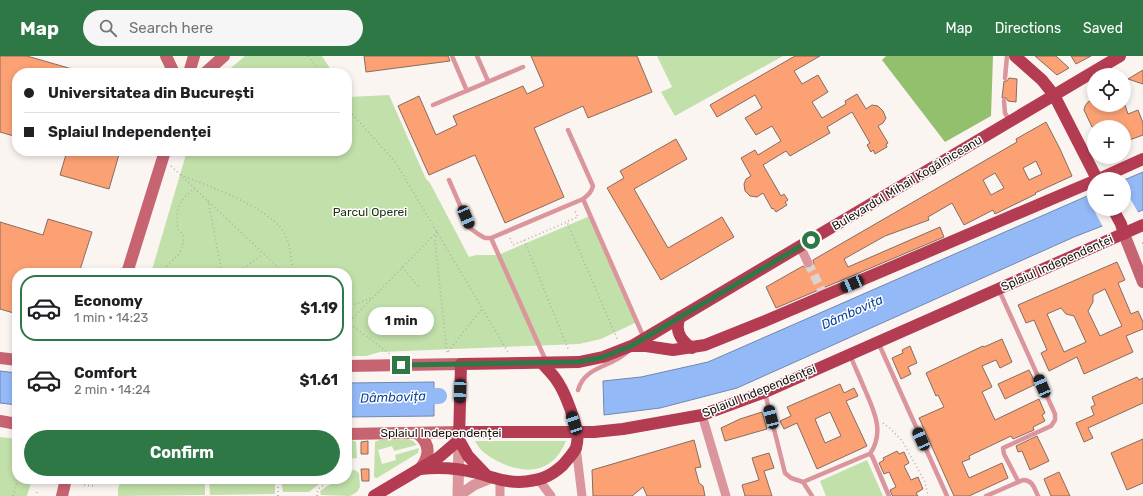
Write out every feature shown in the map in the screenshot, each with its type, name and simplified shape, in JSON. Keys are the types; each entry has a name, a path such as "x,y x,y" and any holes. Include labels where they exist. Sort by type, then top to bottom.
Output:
{"main road":[{"path":"166,56 172,68"},
{"path":"190,68 194,56"},
{"path":"211,68 224,56"},
{"path":"1015,56 1042,80 1054,95 1094,172"},
{"name":"Bulevardul Mihail Kogălniceanu","path":"631,346 1120,56"},
{"path":"129,268 163,156"},
{"path":"1115,172 1143,160"},
{"path":"352,366 579,362 596,359 631,346 646,346 674,350 692,348 715,341 823,294 1087,184"},
{"path":"1116,216 1143,282"},
{"name":"Splaiul Independenței","path":"352,434 417,433 459,436 600,432 702,415 765,392 877,341 999,289 1122,228 1143,226"},
{"path":"680,317 678,332 683,340 692,348"},
{"path":"0,358 12,359"},
{"path":"544,363 563,390 578,433 576,447"},
{"path":"461,364 459,436 474,463 492,478"},
{"path":"0,422 12,423"},
{"path":"420,469 459,469 492,478 519,482 539,480 558,469 576,447 585,439 600,432"},
{"path":"417,433 425,442 428,450 427,458 420,469"},
{"path":"374,496 444,453 459,436"},
{"path":"62,496 65,484"}],"street":[{"path":"800,246 808,263"},
{"path":"702,415 726,496"},
{"path":"458,496 459,436"},
{"path":"576,447 582,496"},
{"path":"458,496 474,485 492,478 500,496"},
{"path":"539,480 551,496"}],"lane":[{"path":"452,56 467,91"},
{"path":"477,56 488,81"},
{"path":"1005,78 1007,56"},
{"path":"433,105 523,67"},
{"path":"1004,101 1005,113 1010,121"},
{"path":"449,180 470,228 485,238 491,238 583,199 592,191 593,186 568,130"},
{"path":"583,199 645,338"},
{"path":"491,238 544,363"},
{"path":"999,289 1052,407 1055,420 1051,426 1004,448 1004,454 1018,481"},
{"path":"877,341 947,496"},
{"path":"578,390 586,375 620,358 631,346"},
{"path":"803,482 870,454 875,445 878,434 876,415 849,354"},
{"path":"765,392 785,473 791,478 803,482 812,496"},
{"path":"870,454 889,496"},
{"path":"986,496 1018,481 1028,480 1032,483 1038,496"}],"path":[{"path":"308,56 317,68"},
{"path":"352,114 396,163 508,353"},
{"path":"166,156 180,174 195,189 279,268"},
{"path":"180,174 212,187 260,211 270,218 283,232 287,240 292,268"},
{"path":"166,268 182,250 183,235 177,228 178,223 176,216 178,207 186,194 195,189"},
{"path":"208,200 221,268"},
{"path":"507,231 513,245 578,217"},
{"path":"567,222 618,341"},
{"path":"352,318 437,232"},
{"path":"437,232 435,240 446,353 483,309"},
{"path":"524,240 569,351"},
{"path":"244,268 263,253"},
{"path":"402,268 419,287"},
{"path":"352,305 372,298"},
{"path":"352,327 390,354"},
{"path":"876,415 903,442 925,482 928,496"},
{"path":"13,496 17,484"},
{"path":"84,486 94,486 94,484"},
{"path":"278,484 278,496"},
{"path":"317,496 318,489 325,484"}],"green space":[{"path":"245,56 322,56 330,68 231,68"},
{"path":"657,56 783,56 675,116 661,92 672,87"},
{"path":"886,56 993,56 991,116 945,142 882,60"},
{"name":"Parcul Operei","path":"389,95 426,179 430,183 469,257 476,255 498,255 590,216 637,322 601,339 579,344 380,352 366,356 352,356 352,268 152,268 186,156 352,156 352,97"},
{"path":"0,437 12,438 12,484 31,484 27,496 0,496"},
{"path":"408,439 417,445 394,451 392,446 378,450 382,464 396,460 395,455 419,448 418,453 375,478 375,442 379,440"},
{"path":"352,440 356,442 357,458 352,458"},
{"path":"475,441 566,441 554,460 538,469 528,470 518,469 497,461 484,453"},
{"path":"867,460 883,496 826,496 820,481"},
{"path":"352,470 359,473 360,487 357,492 350,496 321,495 320,491 330,484 352,484"},
{"path":"120,484 205,484 205,495 118,496"},
{"path":"209,484 275,484 275,494 210,495"},
{"path":"282,484 319,484 309,492 283,492"}],"water":[{"path":"1143,172 1143,210 1131,215 1131,177"},
{"path":"1087,196 1087,216 1128,216 1074,237 737,388 660,408 604,415 603,381 641,377 708,362"},
{"path":"0,371 12,372 12,404 0,403"},
{"path":"434,382 434,416 352,417 352,383"}],"pier":[{"path":"1131,200 1139,214 1104,229 1097,216 1131,216"}],"building":[{"path":"0,56 27,56 69,68 12,68 12,136 0,132"},
{"path":"364,56 448,56 450,61 366,72"},
{"path":"531,56 637,56 652,92 588,118 583,106 534,128 564,197 505,223 475,155 429,175 398,106 419,96 436,135 457,125 453,116 523,86 527,94 544,86"},
{"path":"795,56 820,56 794,71 802,84 818,75 828,92 812,102 822,118 846,104 845,101 857,94 866,109 872,105 878,106 883,111 886,118 883,123 878,126 888,143 886,144 887,147 875,154 873,150 871,152 867,145 870,143 852,112 827,127 830,133 790,156 786,151 763,165 781,196 784,194 788,200 785,202 787,205 776,212 773,208 772,209 763,193 757,197 750,196 745,191 744,184 746,179 751,176 741,158 755,150 758,155 781,141 772,126 756,135 745,118 762,108 755,95 717,117 710,105"},
{"path":"1035,56 1056,56 1069,68 1057,75"},
{"path":"1071,56 1091,56 1076,64"},
{"path":"1143,70 1143,84 1131,80 1131,77"},
{"path":"1009,78 1017,79 1016,102 1008,101 1006,98 1002,98 1004,81 1007,81"},
{"path":"1087,103 1087,112 1127,112 1128,114 1138,110 1143,123 1143,135 1131,139 1131,120 1089,120 1084,110"},
{"path":"1046,122 1072,176 995,214 993,210 964,225 952,203 928,217 929,220 885,236 844,259 848,267 940,227 944,237 776,308 766,287 803,266 807,269 811,268 814,264 813,260 1017,142 1016,139","holes":["1036,161 1042,174 1029,180 1023,168","995,173 1004,188 991,195 983,180"]},
{"path":"676,139 687,159 634,189 668,248 722,217 734,237 661,280 607,188 624,178 620,171"},
{"path":"66,156 119,156 109,189 60,175"},
{"path":"48,219 92,232 81,268 12,268 12,313 0,309 0,222 43,235"},
{"path":"1117,262 1125,280 1118,283 1131,314 1138,311 1143,322 1143,329 1126,336 1133,352 1084,374 1077,357 1049,371 1041,353 1047,350 1034,320 1026,323 1018,305","holes":["1105,289 1122,326 1100,336 1088,311 1093,302 1093,295","1061,308 1066,314 1074,316 1086,342 1064,352 1047,314"]},
{"path":"1002,339 1012,362 1000,368 996,360 982,366 992,387 982,392 995,420 1039,399 1045,413 1042,415 1045,421 1033,427 1034,430 1013,439 1011,436 969,456 970,459 962,462 969,478 1002,463 1008,478 969,496 954,496 919,418 944,407 938,395 936,396 926,373 983,346 984,347"},
{"path":"910,346 917,363 908,367 911,374 901,379 892,358 903,353 902,350"},
{"path":"1029,370 1036,384 1005,399 998,384"},
{"path":"1137,377 1139,380 1143,378 1143,403 1088,428 1093,438 1084,442 1076,423 1094,415 1091,407 1095,405 1092,397"},
{"path":"840,384 844,393 854,388 858,396 846,401 867,446 817,469 797,423 784,429 780,421 791,416 787,407","holes":["830,412 841,436 825,443 815,419"]},
{"path":"762,412 767,429 725,441 721,428 740,419"},
{"path":"1037,436 1049,461 1030,470 1022,451 1018,452 1016,446"},
{"path":"1143,439 1143,483 1127,490 1111,453"},
{"path":"694,440 701,467 695,468 699,483 703,486 705,496 647,496 643,487 632,496 593,496 592,470"},
{"path":"368,441 368,454 361,454 361,442"},
{"path":"897,451 899,454 904,452 909,463 904,466 911,480 918,477 923,489 916,493 918,496 892,495 890,490 896,487 889,472 884,474 879,463 884,460 883,458"},
{"path":"769,453 774,468 764,471 772,496 745,496 742,485 759,480 752,458"},
{"path":"361,469 369,469 369,481 362,481"},
{"path":"1059,472 1070,496 1051,496 1044,479"}],"waterway":[{"name":"Dâmbovița","path":"413,397 439,396"}],"tunnel":[{"path":"808,263 823,293"}],"route":[{"path":"401,365 579,362 603,357 631,346 811,240"}]}
